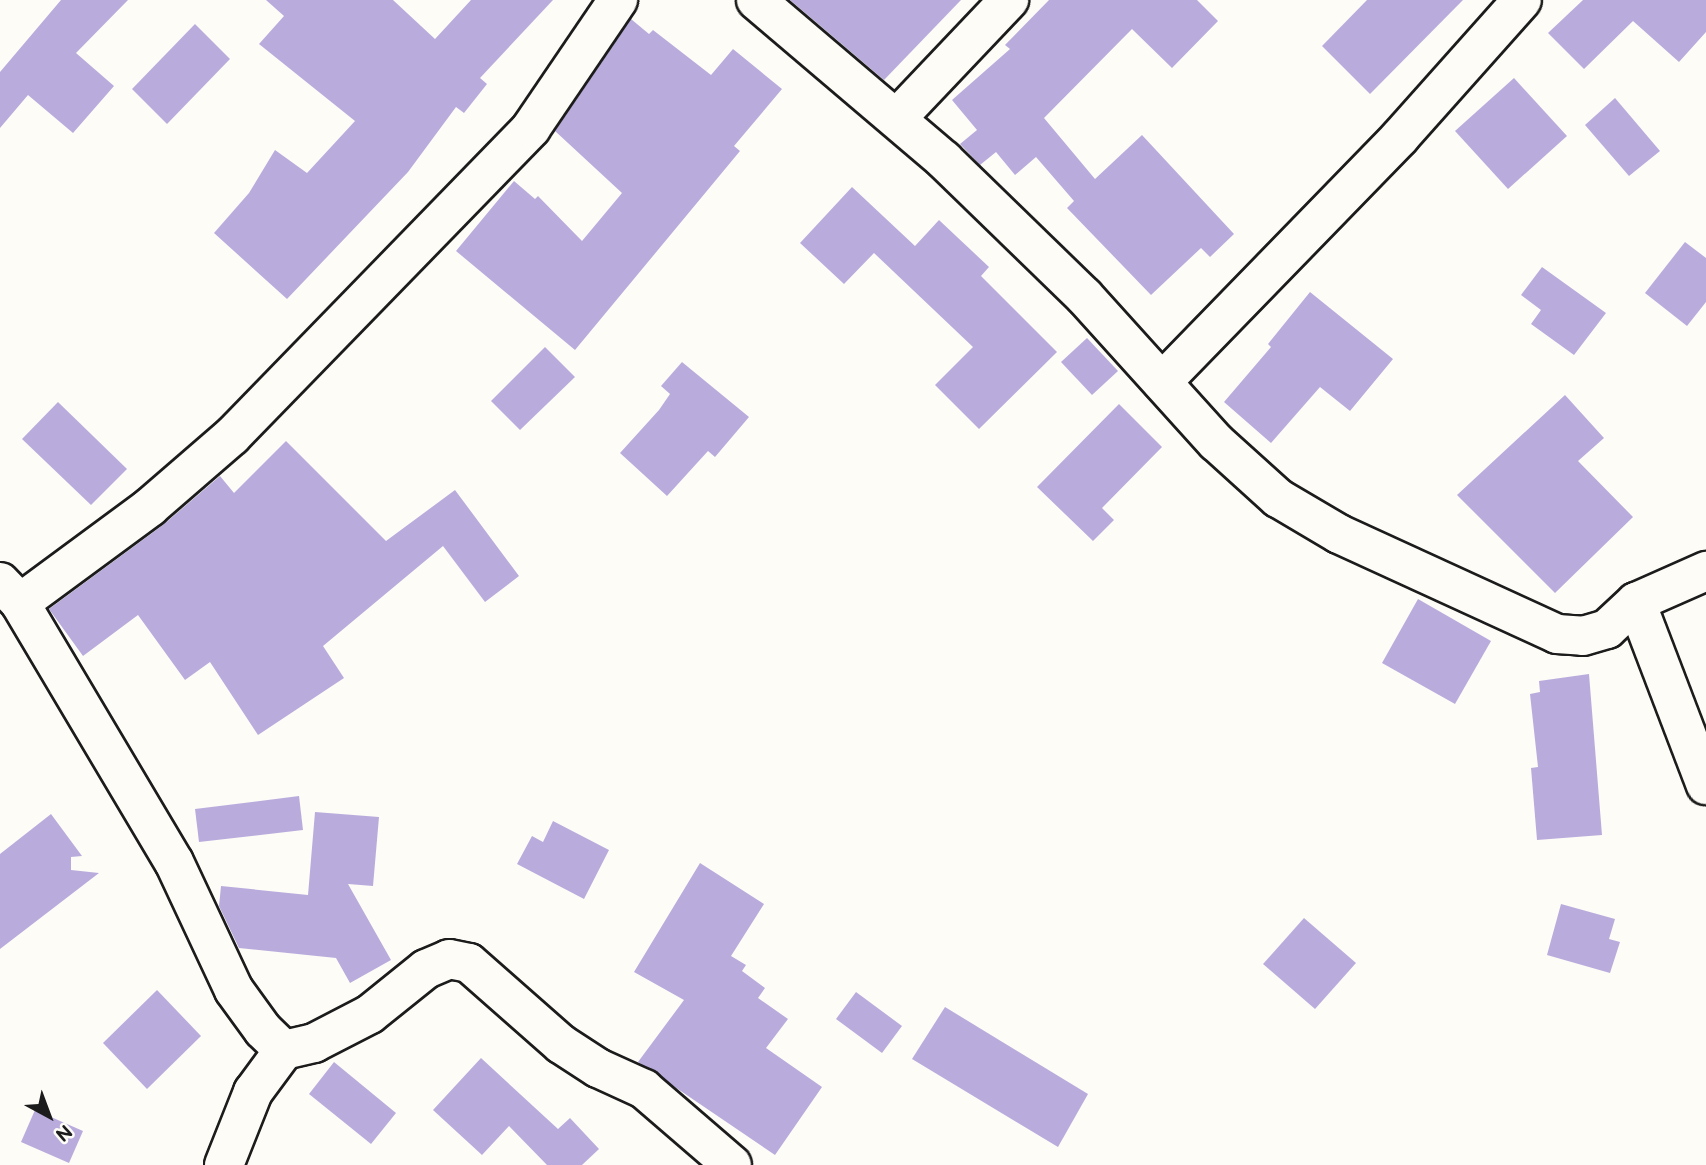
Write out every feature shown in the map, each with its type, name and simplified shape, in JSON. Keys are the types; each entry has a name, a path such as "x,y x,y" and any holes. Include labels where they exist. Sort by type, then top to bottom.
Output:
{"street":[{"path":"284,1050 263,1030 234,990 174,862 10,593 150,507 232,436 531,128 618,0"},
{"path":"756,0 897,118 1084,296 1216,442 1278,498 1339,534 1557,634 1583,636 1607,629 1636,602 1706,571"},
{"path":"897,118 1009,0"},
{"path":"1162,382 1400,137 1522,0"},
{"path":"1636,602 1676,717 1706,785"},
{"path":"225,1165 253,1092 284,1050 314,1043 370,1014 426,969 449,959 469,963 561,1044 598,1068 644,1089 732,1165"}],"building":[{"path":"61,0 128,0 76,53 114,86 73,133 28,95 0,128 0,72"},
{"path":"266,0 393,0 435,39 471,0 553,0 480,78 487,84 464,113 456,107 408,172 287,299 214,233 249,193 275,150 307,173 355,121 259,44 284,16"},
{"path":"790,0 961,0 884,80"},
{"path":"1049,0 1197,0 1218,21 1172,68 1132,29 1044,118 1095,179 1142,135 1234,234 1210,257 1201,248 1151,295 1067,208 1074,201 1036,157 1015,175 996,152 980,165 960,144 977,130 952,100 1010,49 1005,45"},
{"path":"1367,0 1463,0 1370,94 1322,46"},
{"path":"1583,0 1706,0 1706,32 1679,62 1633,21 1584,69 1548,33"},
{"path":"631,19 649,34 653,30 711,75 733,49 782,89 734,146 740,151 575,350 456,251 514,181 535,199 538,196 582,241 622,193 555,131"},
{"path":"195,24 230,59 167,124 132,89"},
{"path":"1514,78 1567,136 1508,189 1455,131"},
{"path":"1615,98 1660,151 1629,176 1585,125"},
{"path":"852,187 915,246 939,220 989,267 981,276 1057,352 979,429 935,385 973,347 874,253 844,284 800,243"},
{"path":"1685,242 1706,258 1706,302 1687,326 1645,293"},
{"path":"1542,267 1606,313 1574,355 1531,324 1541,310 1521,295"},
{"path":"1310,292 1393,359 1350,411 1320,387 1271,443 1224,402 1271,347 1268,344"},
{"path":"1087,338 1118,371 1092,395 1061,362"},
{"path":"545,347 575,377 520,430 491,401"},
{"path":"682,362 749,417 715,457 708,451 667,496 620,453 670,394 661,386"},
{"path":"1565,395 1604,438 1578,461 1633,517 1555,593 1457,495"},
{"path":"58,402 127,469 91,505 22,439"},
{"path":"1119,404 1162,447 1102,508 1114,520 1093,541 1037,487"},
{"path":"286,441 386,541 455,490 519,576 485,602 443,546 323,646 344,678 258,735 210,662 185,680 138,615 83,656 49,609 163,525 220,476 234,493"},
{"path":"1418,599 1491,641 1455,704 1382,663"},
{"path":"1589,674 1602,835 1537,840 1531,768 1538,767 1530,694 1540,692 1539,681"},
{"path":"299,796 303,830 199,842 195,809"},
{"path":"315,812 379,817 373,886 348,884 391,960 350,983 336,958 239,948 219,906 221,886 308,895"},
{"path":"51,814 82,856 71,857 71,870 99,873 0,949 0,854"},
{"path":"553,821 609,850 584,899 517,864 532,836 543,842"},
{"path":"700,863 764,904 731,956 746,965 742,971 765,988 758,998 788,1019 766,1048 822,1087 775,1155 638,1062 684,1000 634,972"},
{"path":"1561,904 1615,919 1609,939 1620,942 1610,973 1547,955"},
{"path":"1304,918 1356,963 1315,1009 1263,964"},
{"path":"157,990 201,1036 147,1089 103,1043"},
{"path":"856,992 902,1026 882,1053 836,1019"},
{"path":"945,1007 1088,1094 1058,1147 912,1059"},
{"path":"481,1058 558,1129 570,1118 599,1149 582,1165 547,1165 509,1126 482,1155 433,1110"},
{"path":"334,1062 396,1113 371,1144 309,1094"},
{"path":"35,1110 83,1131 69,1163 21,1142"}]}
